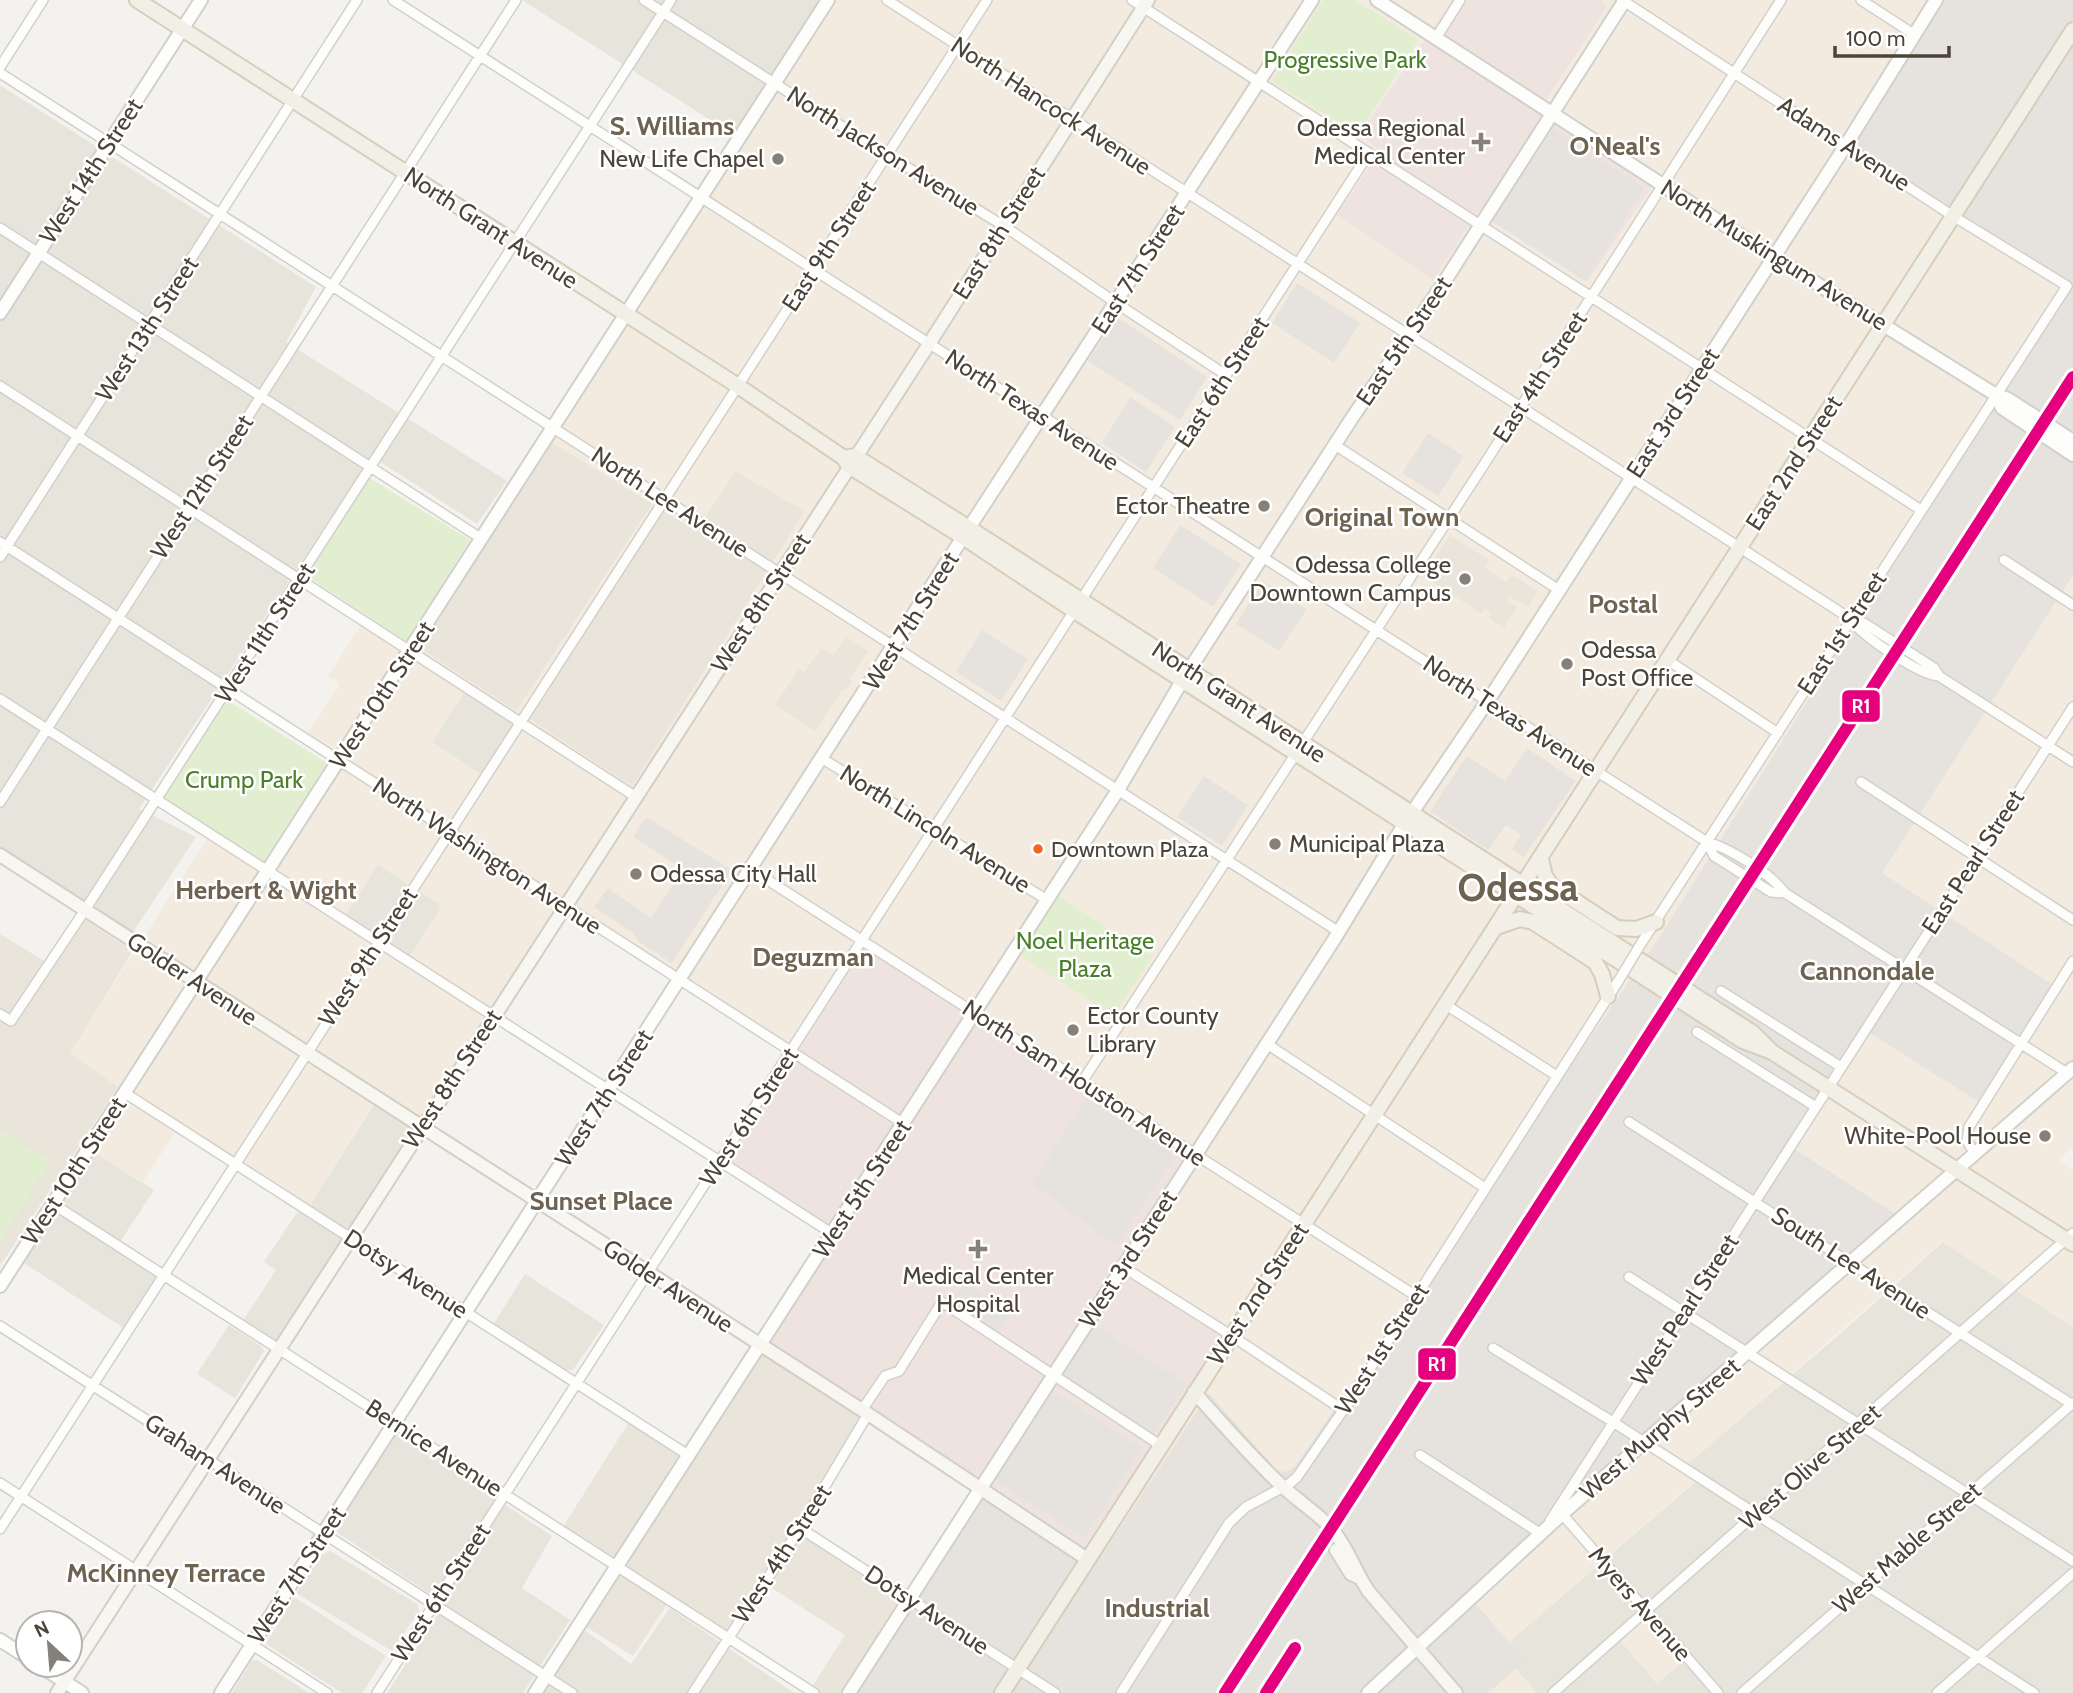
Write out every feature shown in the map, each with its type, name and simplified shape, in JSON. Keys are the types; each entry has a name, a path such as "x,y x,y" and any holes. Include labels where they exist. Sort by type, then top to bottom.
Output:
{"main road":[{"name":"North Grant Avenue","path":"137,0 1409,818 1628,960 1743,1041 1772,1052 1956,1170 2071,1239"},
{"name":"East 8th Street","path":"849,460 929,344 1146,4"},
{"name":"East 2nd Street","path":"1520,890 1666,659 2073,30"},
{"name":"West 8th Street","path":"61,1687 636,797 849,460"},
{"name":"Golder Avenue","path":"0,856 981,1487 1087,1559"},
{"path":"1541,859 1545,876 1551,885 1612,925 1631,930 1656,922"},
{"name":"West 2nd Street","path":"1002,1693 1520,890"},
{"path":"1497,927 1515,919 1532,922 1595,962 1602,974 1608,996"},
{"path":"1194,1392 1242,1446 1303,1506 1306,1514 1326,1535 1351,1574 1360,1578 1416,1648 1457,1693"}],"street":[{"path":"0,67 43,0"},
{"name":"West 14th Street","path":"0,313 201,0"},
{"name":"West 13th Street","path":"0,557 3,544 78,436 357,0"},
{"name":"North Texas Avenue","path":"393,0 1707,842 1713,856 1771,892 1785,893 2020,1043 2071,1070"},
{"name":"West 12th Street","path":"0,802 516,0"},
{"name":"North Jackson Avenue","path":"644,0 1004,226 1226,374"},
{"name":"West 11th Street","path":"0,1014 11,1021 85,910 671,0"},
{"name":"West 10th Street","path":"0,1286 555,428 828,0"},
{"name":"North Hancock Avenue","path":"887,0 1851,619 1859,631 1895,655 1929,676 1939,676 2073,762"},
{"name":"East 9th Street","path":"738,386 987,0"},
{"path":"1132,0 1146,4 1259,82 1921,510"},
{"name":"East 7th Street","path":"966,533 1312,0"},
{"name":"North Muskingum Avenue","path":"1377,0 1774,257 1996,395 2008,399 2041,427"},
{"path":"1436,38 1460,0"},
{"name":"East 4th Street","path":"1299,748 1664,186 1781,0"},
{"path":"1861,0 1915,35"},
{"name":"East 3rd Street","path":"1409,818 1487,702 1774,257 1936,0"},
{"name":"Adams Avenue","path":"1624,1 1953,216 2067,286"},
{"name":"East 5th Street","path":"1186,675 1624,1"},
{"name":"North Lee Avenue","path":"0,73 1339,932"},
{"name":"East 6th Street","path":"1076,605 1369,153"},
{"path":"0,228 482,539"},
{"name":"East 1st Street","path":"1619,980 2067,286"},
{"path":"0,386 521,720 636,797"},
{"name":"West 9th Street","path":"0,1529 738,386"},
{"path":"2041,427 2073,441"},
{"path":"2041,427 2073,455"},
{"path":"1335,445 1559,590"},
{"name":"West 7th Street","path":"221,1693 966,533"},
{"name":"North Washington Avenue","path":"3,544 904,1124"},
{"path":"2004,560 2073,605"},
{"name":"West 6th Street","path":"377,1693 1006,718 1076,605"},
{"path":"1666,659 1778,733"},
{"name":"West 5th Street","path":"535,1693 1118,790 1186,675"},
{"path":"0,699 833,1234"},
{"name":"East Pearl Street","path":"1827,1088 2073,707"},
{"path":"1082,1082 1299,748"},
{"name":"North Lincoln Avenue","path":"823,759 1047,900"},
{"path":"1861,782 2073,920"},
{"name":"West 3rd Street","path":"849,1693 1339,932 1409,818"},
{"name":"North Sam Houston Avenue","path":"752,870 1416,1296"},
{"path":"1975,1154 1967,1141 1969,1127 2073,961"},
{"name":"West 1st Street","path":"1121,1693 1228,1524 1254,1502 1283,1488 1297,1477 1343,1410 1619,980"},
{"path":"1721,991 1842,1067"},
{"path":"1446,1005 1557,1076"},
{"path":"1697,1032 1816,1107"},
{"path":"1267,1044 1485,1188"},
{"name":"West Murphy Street","path":"1368,1693 1562,1514 2071,1070"},
{"name":"West Pearl Street","path":"1542,1532 1827,1088"},
{"name":"Dotsy Avenue","path":"125,1093 688,1455"},
{"name":"South Lee Avenue","path":"1629,1122 2073,1404"},
{"name":"Bernice Avenue","path":"53,1204 814,1693"},
{"name":"West Olive Street","path":"1553,1693 2071,1239"},
{"path":"1123,1267 1343,1410"},
{"path":"1629,1277 2073,1561"},
{"name":"West 4th Street","path":"693,1693 800,1528 885,1376 900,1371 942,1302 1052,1376"},
{"name":"Graham Avenue","path":"0,1326 572,1693"},
{"path":"1493,1348 1645,1442 2034,1693"},
{"path":"1052,1376 1160,1445"},
{"name":"West Mable Street","path":"1742,1693 2073,1404"},
{"path":"1420,1455 1542,1532"},
{"path":"0,1483 327,1693"},
{"name":"Myers Avenue","path":"1562,1514 1718,1693"},
{"name":"Dotsy Avenue","path":"800,1528 1055,1693"},
{"path":"1937,1693 2073,1573"},
{"path":"61,1687 82,1693"}],"shaded area":[{"path":"522,0 829,0 740,139"},
{"path":"829,0 1937,0 2067,286 1662,933 1293,1467 1285,1472 1277,1470 1209,1393 1102,1555 990,1493 1124,1265 566,907 423,1128 377,1098 307,1209 179,1127 142,1183 89,1149 125,1092 68,1055 210,834 268,871 340,760 305,737 340,684 328,676 365,619 411,649","holes":["468,686 521,721 484,776 432,742","378,865 442,906 407,960 343,919"]},
{"name":"Odessa Regional Medical Center","path":"1452,0 1601,0 1607,6 1540,109 1654,183 1587,282 1479,210 1433,280 1337,215 1380,151 1360,134"},
{"path":"1937,0 2073,0 2073,575 1882,873 2056,987 1982,1104 1865,1030 1790,1146 1902,1218 1472,1599 1525,1661 1488,1693 849,1693 981,1487 1102,1555 1209,1393 1277,1470 1285,1472 1294,1467 1662,933 2067,286 1846,145"},
{"path":"0,85 316,287 286,342 507,481 477,524 371,456 139,809 196,837 133,932 0,847"},
{"path":"1552,128 1645,188 1585,281 1491,221"},
{"path":"1297,283 1360,323 1334,363 1272,323"},
{"path":"1117,317 1207,377 1180,420 1088,361"},
{"path":"1130,397 1175,427 1146,472 1102,443"},
{"path":"1428,433 1464,456 1438,496 1402,473"},
{"path":"551,442 652,504 516,711 417,646"},
{"path":"735,471 805,511 632,786 528,718 660,509 697,531"},
{"path":"1180,525 1241,564 1213,607 1153,568"},
{"name":"Odessa College Downtown Campus","path":"1450,535 1489,560 1485,568 1506,582 1512,575 1538,591 1528,607 1510,597 1508,601 1517,607 1504,628 1489,618 1491,612 1485,608 1482,614 1423,576"},
{"path":"2073,575 2073,1147 2058,1160 2073,1170 2073,1327 1942,1242 1685,1467 1700,1477 1509,1642 1471,1598 1901,1217 1790,1146 1865,1030 2056,987 1881,873"},
{"path":"1263,581 1307,609 1279,651 1236,624"},
{"path":"982,630 1028,659 1001,701 956,672"},
{"path":"846,637 868,651 849,680 852,682 846,690 843,689 815,731 775,705 799,669 804,672 822,648 833,655"},
{"path":"468,686 521,720 484,777 432,742"},
{"path":"1527,748 1576,781 1524,857 1512,849 1521,835 1506,825 1488,850 1430,811 1467,756 1505,781"},
{"path":"1204,776 1248,805 1222,846 1177,817"},
{"path":"646,817 732,870 672,963 594,907 608,888 651,918 683,869 633,837"},
{"path":"378,864 442,906 407,961 343,919"},
{"path":"82,918 133,951 70,1053 118,1087 0,1266 0,934 49,964"},
{"name":"Medical Center Hospital","path":"864,948 1189,1156 1117,1265 1225,1336 1084,1548 766,1344 838,1234 728,1160"},
{"path":"378,1098 423,1128 281,1349 241,1324 276,1270 264,1262 302,1205 308,1208"},
{"path":"1086,1098 1175,1156 1116,1245 1032,1184"},
{"path":"89,1149 154,1190 118,1245 164,1274 128,1331 18,1259"},
{"path":"1943,1242 2073,1327 2073,1693 1537,1693 1516,1669 1488,1693 1525,1661 1509,1642 1700,1478 1684,1467"},
{"path":"525,1274 604,1325 573,1370 566,1370 494,1323"},
{"path":"965,1281 1011,1312 997,1332 951,1301"},
{"path":"229,1325 261,1346 264,1351 235,1398 197,1374"},
{"path":"1094,1325 1187,1384 1152,1436 1060,1376"},
{"path":"759,1345 870,1415 800,1528 910,1598 849,1693 814,1693 810,1690 845,1635 764,1583 728,1638 670,1600 633,1656 580,1623 617,1566 561,1530 631,1419 688,1455"},
{"path":"1053,1391 1142,1448 1084,1538 995,1480"},
{"path":"396,1432 552,1536 522,1588 570,1620 523,1693 387,1693 445,1604 335,1531"},
{"path":"330,1551 417,1604 419,1611 392,1651 296,1593 322,1555"},
{"path":"294,1597 386,1656 362,1693 342,1693 266,1644"},
{"path":"670,1608 794,1693 542,1693 583,1629 631,1664"},
{"path":"1646,1611 1687,1658 1657,1684 1617,1637"},
{"path":"257,1660 309,1693 232,1693 252,1661"},
{"path":"1516,1668 1537,1693 1489,1693"}],"green space":[{"name":"Progressive Park","path":"1323,0 1355,0 1418,40 1358,135 1272,81"},
{"path":"368,477 470,540 406,641 305,575"},
{"name":"Crump Park","path":"225,699 327,763 263,862 162,797"},
{"name":"Noel Heritage Plaza","path":"1056,894 1152,957 1113,1016 1017,953"},
{"path":"0,1131 50,1160 0,1242"}],"transit line":[{"name":"R1","path":"1225,1693 2073,377"},
{"name":"R1","path":"1266,1693 1295,1648"}],"place":[{"name":"Odessa Regional Medical Center","path":"1481,142"},
{"name":"New Life Chapel","path":"778,159"},
{"name":"Ector Theatre","path":"1264,506"},
{"name":"Odessa College Downtown Campus","path":"1465,579"},
{"name":"Odessa Post Office","path":"1567,664"},
{"name":"Municipal Plaza","path":"1275,844"},
{"name":"Downtown Plaza","path":"1038,849"},
{"name":"Odessa City Hall","path":"636,874"},
{"name":"Ector County Library","path":"1073,1030"},
{"name":"White-Pool House","path":"2045,1136"},
{"name":"Medical Center Hospital","path":"978,1249"}],"district":[{"name":"S. Williams","path":"672,126"},
{"name":"O'Neal's","path":"1615,146"},
{"name":"Original Town","path":"1382,517"},
{"name":"Postal","path":"1623,604"},
{"name":"Odessa","path":"1518,888"},
{"name":"Herbert & Wight","path":"266,890"},
{"name":"Deguzman","path":"813,957"},
{"name":"Cannondale","path":"1867,971"},
{"name":"Sunset Place","path":"601,1201"},
{"name":"McKinney Terrace","path":"166,1573"},
{"name":"Industrial","path":"1157,1608"}]}
